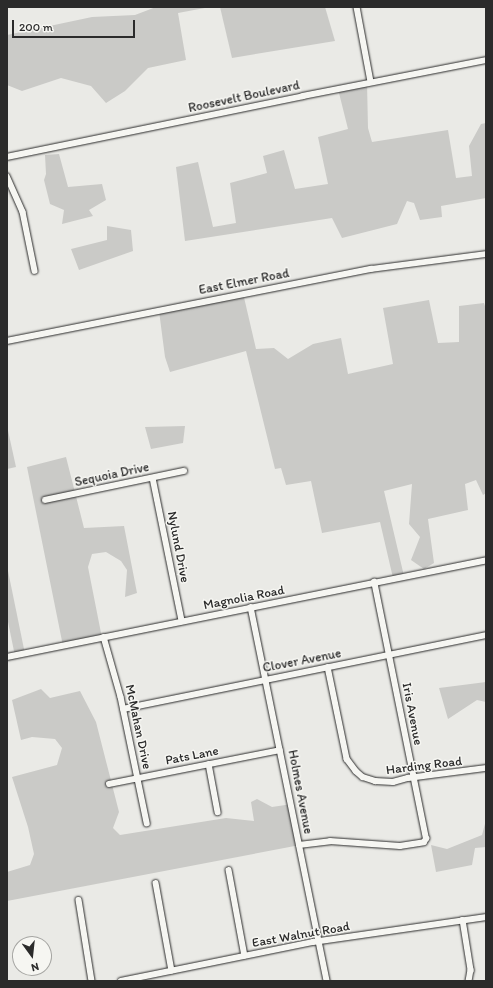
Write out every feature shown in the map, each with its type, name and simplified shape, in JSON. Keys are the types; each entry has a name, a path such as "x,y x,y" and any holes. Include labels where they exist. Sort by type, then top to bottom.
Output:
{"street":[{"path":"357,7 371,82"},
{"name":"Roosevelt Boulevard","path":"7,157 371,82 486,60"},
{"path":"7,176 23,212 35,271"},
{"name":"East Elmer Road","path":"7,341 371,269 486,254"},
{"name":"Sequoia Drive","path":"45,500 184,471"},
{"name":"Nylund Drive","path":"153,478 182,622"},
{"name":"Magnolia Road","path":"7,657 486,560"},
{"name":"Iris Avenue","path":"299,845 330,841 400,846 424,842 426,837 374,582"},
{"name":"Holmes Avenue","path":"251,607 327,981"},
{"name":"Clover Avenue","path":"123,709 486,635"},
{"name":"McMahan Drive","path":"104,637 123,709 147,823"},
{"name":"Harding Road","path":"328,667 342,739 350,763 363,777 375,781 393,782 414,777 486,768"},
{"name":"Pats Lane","path":"109,784 280,750"},
{"path":"209,764 218,812"},
{"path":"229,870 245,956"},
{"path":"156,883 172,971"},
{"path":"79,900 92,981"},
{"name":"East Walnut Road","path":"121,981 319,941 486,917"},
{"path":"463,920 471,970 470,981"}],"shaded area":[{"path":"156,7 210,7 178,13 186,60 148,68 125,91 106,103 91,86 61,78 22,91 7,85 7,35 92,17 135,15"},
{"path":"220,7 325,7 335,41 232,58"},
{"path":"367,83 368,128 372,142 448,130 456,178 472,176 469,146 481,124 486,123 486,198 441,206 442,217 420,220 414,203 407,201 397,224 342,238 332,218 185,241 176,167 198,162 213,227 236,223 230,183 267,173 263,156 284,150 295,189 328,184 318,137 348,129 338,89"},
{"path":"59,154 68,187 102,184 106,200 89,210 93,216 62,224 64,210 50,204 44,180 46,174 45,155"},
{"path":"107,226 131,230 133,251 79,270 71,249 107,240"},
{"path":"243,293 256,349 274,348 288,359 313,344 341,338 348,374 393,364 383,308 429,300 438,343 459,342 459,306 484,303 486,309 486,493 483,495 476,480 465,484 468,510 428,519 434,563 424,569 411,560 420,537 409,524 412,484 384,491 404,576 393,578 380,522 322,533 311,481 286,485 281,468 275,469 246,351 170,372 165,357 159,311"},
{"path":"7,426 16,467 7,469"},
{"path":"185,426 183,443 151,449 145,427"},
{"path":"66,457 84,528 124,526 137,593 125,597 127,570 121,561 106,552 92,554 88,567 102,638 63,646 27,467"},
{"path":"7,566 25,654 15,656 7,617"},
{"path":"486,682 486,702 477,700 448,719 439,688"},
{"path":"41,689 50,698 80,691 96,722 119,812 113,828 120,835 226,818 254,821 251,802 257,799 272,807 292,804 300,845 7,901 7,872 30,865 34,854 28,827 12,777 57,765 62,748 55,739 32,737 21,740 12,700"},
{"path":"486,820 486,847 475,848 472,865 436,872 431,845 447,849 482,835"}]}
